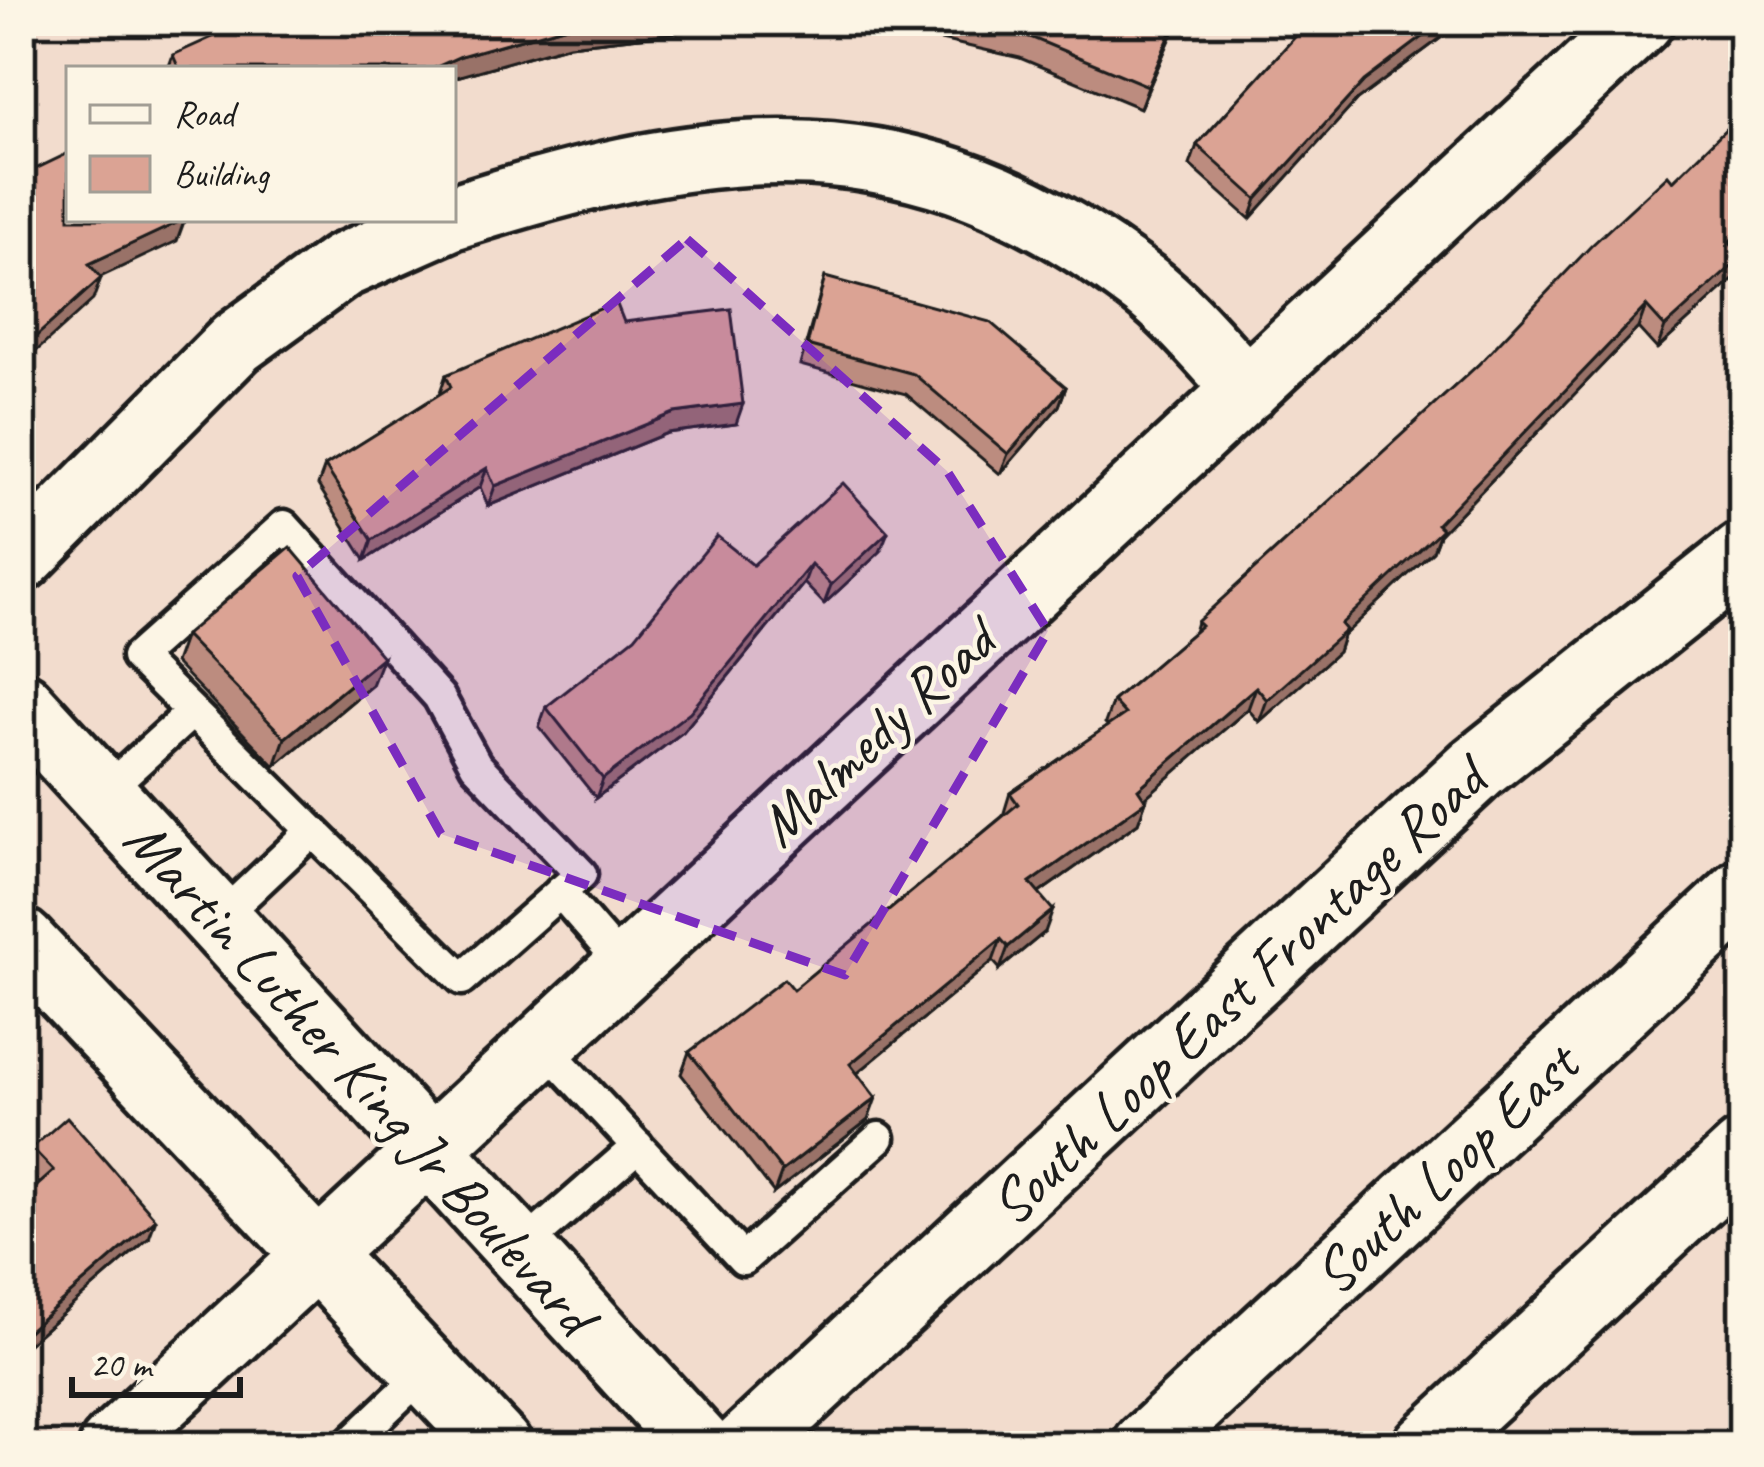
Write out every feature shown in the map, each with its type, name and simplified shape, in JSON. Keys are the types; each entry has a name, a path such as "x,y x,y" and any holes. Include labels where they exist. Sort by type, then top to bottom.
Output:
{"main road":[{"name":"South Loop East Frontage Road","path":"746,1446 1477,768 1743,556"},
{"name":"Martin Luther King Jr Boulevard","path":"21,705 700,1446"},
{"name":"South Loop East","path":"1147,1446 1743,893"},
{"path":"21,942 498,1446"},
{"path":"1427,1446 1743,1154"}],"street":[{"name":"Malmedy Road","path":"112,1446 426,1148 1641,21"},
{"path":"456,216 584,178 698,155 804,150 920,166 1037,215 1147,287 1247,389"},
{"path":"21,559 236,344 342,266 441,222"}],"lane":[{"path":"284,526 439,697 476,765 581,874 462,979 312,831 136,657 284,526"},
{"path":"102,794 192,712"},
{"path":"218,920 312,831"},
{"path":"560,892 625,967"},
{"path":"541,1043 743,1259 879,1138"},
{"path":"519,1250 638,1146"},
{"path":"347,1446 427,1370"}],"highlighted area":[{"path":"687,239 947,471 1048,631 845,975 441,834 297,576"}],"building":[{"path":"248,21 273,21 278,31 301,21 593,21 439,66 178,66 173,55"},
{"path":"963,21 1176,21 1148,86 1028,36"},
{"path":"1301,21 1444,21 1364,81 1257,199 1197,145 1305,26"},
{"path":"1743,112 1743,228 1729,242 1742,257 1665,327 1646,306 1437,524 1442,529 1341,624 1346,630 1267,700 1256,687 1138,789 1146,801 1030,883 1053,910 1008,947 1001,939 850,1064 876,1098 782,1171 689,1052 784,979 793,990 1018,804 1010,793 1125,714 1113,701 1201,626 1197,622 1479,364 1591,246 1668,175 1673,181"},
{"path":"66,154 66,222 179,222 89,264 101,278 23,348 21,345 21,176"},
{"path":"825,277 990,322 1066,387 1008,454 914,374 807,345"},
{"path":"616,302 624,322 731,309 743,404 674,413 495,486 487,468 372,540 325,466 451,387 446,375"},
{"path":"843,483 888,532 831,585 811,564 690,712 603,779 546,707 635,637 717,536 753,565"},
{"path":"290,547 383,657 285,738 185,635"},
{"path":"67,1117 156,1219 21,1337 21,1200 54,1171 32,1148"}]}
